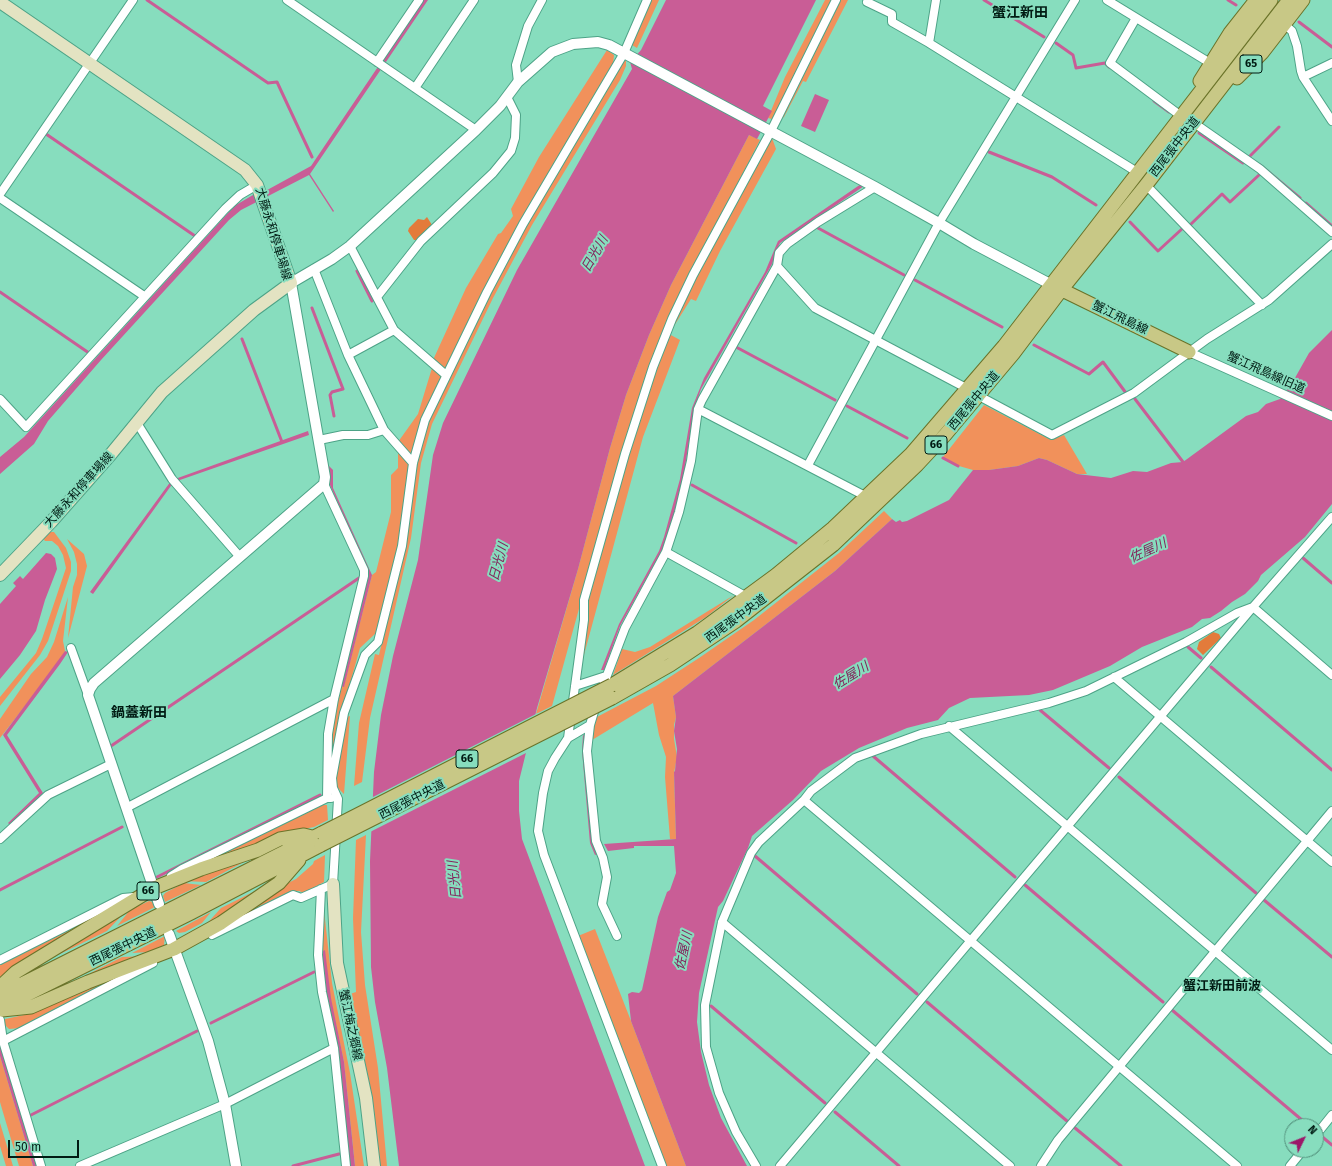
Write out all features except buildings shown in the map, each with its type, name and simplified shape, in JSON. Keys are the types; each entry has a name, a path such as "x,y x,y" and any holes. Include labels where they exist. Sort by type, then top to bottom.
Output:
{"main road":[{"path":"1181,116 1210,63 1256,0"},
{"name":"西尾張中央道","path":"610,686 670,665 736,621 833,546 918,466 1056,287 1137,172 1270,0"},
{"name":"西尾張中央道","path":"1056,287 1146,185 1289,0"},
{"name":"65","path":"1194,122 1262,53 1303,0"},
{"name":"大藤永和停車場線","path":"0,2 245,170 260,191 291,283 254,310 162,392 51,522 0,576"},
{"name":"蟹江飛島線","path":"1056,287 1189,352"},
{"name":"西尾張中央道","path":"0,995 187,900 319,839 610,686 677,646 747,597 809,549 867,497 974,393"},
{"name":"66","path":"0,987 16,972 154,888 201,869 258,850 280,839 304,835 319,839"},
{"name":"西尾張中央道","path":"0,1009 303,855 319,839"},
{"name":"66","path":"0,1009 31,1007 88,982 175,950 221,923 280,883 303,855"},
{"name":"蟹江梅之郷線","path":"333,884 337,963 366,1098 374,1166"}],"street":[{"path":"133,0 0,196 144,296"},
{"path":"287,0 476,130"},
{"path":"380,64 419,0"},
{"path":"415,88 474,0"},
{"path":"518,82 516,66 528,26 542,0"},
{"path":"3,1041 183,945 197,942 293,895 301,898 333,884 338,799 333,788 332,778 344,713 365,655 378,642 402,546 413,463 425,420 446,375 523,224 626,54 647,0"},
{"path":"662,1166 544,855 538,831 548,771 568,738 584,620 584,600 625,454 653,367 672,319 693,275 836,0"},
{"path":"929,43 936,0"},
{"path":"808,466 939,223 1075,0"},
{"path":"1107,0 1210,63"},
{"path":"867,2 892,14 892,22 1016,95 1137,172"},
{"path":"1136,18 1110,63 1181,116"},
{"path":"1284,24 1292,31 1297,46 1301,71 1332,121"},
{"path":"327,798 328,734 334,699 364,576 364,570 324,484 325,477 319,440 291,283 314,270 350,246 476,130 507,97 518,82 552,52 573,44 598,42 609,44 875,187 974,244 1056,287"},
{"path":"1304,77 1332,63"},
{"path":"377,297 422,242 493,173 511,151 515,138 516,115 507,97"},
{"path":"1194,122 1260,169 1332,232"},
{"path":"1146,185 1262,305"},
{"path":"617,936 602,904 607,877 603,858 596,841 587,751 590,725 610,686 625,628 666,552 679,512 690,461 698,409 707,388 777,266 779,253 787,244 818,222 875,187"},
{"path":"0,398 26,427 225,209 240,195 260,191"},
{"path":"777,266 815,308 1052,435 1134,393 1189,352 1262,305 1332,244"},
{"path":"350,246 394,330 446,375"},
{"path":"314,270 348,355 384,430 413,463"},
{"path":"348,355 394,330"},
{"name":"蟹江飛島線旧道","path":"1189,352 1332,416"},
{"path":"698,409 867,497"},
{"path":"137,423 172,479 240,557"},
{"path":"319,440 343,435 368,435 384,430"},
{"path":"88,695 94,683 324,484"},
{"path":"784,1165 876,1053 1253,608 1332,517"},
{"path":"666,552 747,597"},
{"path":"1253,608 1332,675"},
{"path":"756,1166 736,1132 719,1093 710,1066 706,1047 705,1005 722,922 751,853 759,842 804,800 811,791 855,758 914,736 949,726 1049,703 1086,690 1186,642 1237,613 1253,608"},
{"path":"71,648 159,904"},
{"path":"1114,677 1332,862"},
{"path":"575,686 610,686"},
{"path":"126,808 334,699"},
{"path":"568,738 590,725"},
{"path":"949,726 1332,1050"},
{"path":"0,839 48,795 111,764"},
{"path":"154,888 182,869 327,798 338,799"},
{"path":"804,800 1237,1166"},
{"path":"1041,1166 1058,1140 1332,812"},
{"path":"321,889 318,955 322,992 334,1048 346,1166"},
{"path":"0,960 123,898 137,897"},
{"path":"722,922 1010,1166"},
{"path":"169,934 208,1041 225,1104 236,1166"},
{"path":"0,1020 3,1041 41,1166"},
{"path":"80,1166 225,1104 334,1048"},
{"path":"1324,1126 1332,1116"},
{"path":"1290,1166 1296,1158"}],"shaded area":[{"path":"651,0 659,0 637,48 632,45"},
{"path":"825,0 833,0 772,119 768,118 785,77"},
{"path":"841,0 848,0 806,82 803,81 784,117 780,120"},
{"path":"607,50 614,55 613,65 445,370 433,360 466,288 498,234 501,233 513,216 511,209 539,157"},
{"path":"626,60 626,66 620,80 532,225 493,298 432,424 421,463 411,538 370,718 362,782 354,786 359,723 375,654 379,655 406,542 416,462 427,421 525,225 620,65"},
{"path":"749,135 760,140 691,274 622,454 552,706 536,714 626,395 649,335 671,285"},
{"path":"772,138 776,149 720,251 696,301 691,299 674,326 672,326 696,277"},
{"path":"427,217 432,225 417,240 414,240 408,231 409,228 418,219 424,220"},
{"path":"669,334 680,340 643,437 581,666 589,593 628,455 656,367"},
{"path":"432,368 442,377 412,454 410,455 398,442 418,414"},
{"path":"984,405 1051,440 1064,435 1087,474 1077,474 1047,460 1039,458 1018,466 989,470 973,470 959,466 943,457"},
{"path":"398,451 409,462 399,548 377,632 360,648 342,712 330,777 330,737 340,686 344,686 372,575 376,572 391,512 391,475 398,468"},
{"path":"884,511 892,519 835,571 673,696 676,717 674,725 674,739 677,757 674,773 676,839 670,839 665,777 666,757 659,735 653,703 592,740 595,718 656,686 754,620 839,553"},
{"path":"49,532 54,532 66,548 71,562 71,571 48,641 40,655 0,706 0,697 36,653 66,568 63,555 58,546 52,541 45,541 43,538"},
{"path":"67,539 84,554 87,566 68,638 73,587 77,575 77,564 74,552"},
{"path":"734,595 706,617 613,675 622,649 635,652 650,647"},
{"path":"68,597 63,641 65,651 59,662 0,738 0,719 31,674 47,657 54,642"},
{"path":"1213,632 1219,634 1221,638 1203,655 1197,649 1199,642"},
{"path":"350,716 344,794 337,787 335,775 347,717"},
{"path":"322,805 327,805 328,820 314,827 284,833 193,868"},
{"path":"366,835 361,932 365,985 378,1068 387,1166 380,1166 350,994 356,992 353,918 356,840"},
{"path":"261,853 206,882 182,881"},
{"path":"325,855 324,882 304,893 299,891 291,891 227,924 282,886 296,879 313,864 314,861"},
{"path":"279,879 203,928 221,908"},
{"path":"184,883 201,885 165,902 163,896 165,893"},
{"path":"149,901 153,902 155,907 117,926 130,910"},
{"path":"129,908 107,931 19,974"},
{"path":"324,910 332,983 350,1073 364,1166 355,1166 344,1062 321,952"},
{"path":"211,912 202,923 185,932 179,933 176,931"},
{"path":"101,914 3,975 0,977 0,964"},
{"path":"595,929 686,1166 665,1166 578,936"},
{"path":"165,936 164,945 149,952 132,953"},
{"path":"149,956 63,987 122,957"},
{"path":"128,973 21,1028 9,1029 5,1025 5,1019 24,1015 86,987"},
{"path":"0,1056 33,1166 19,1166 0,1102"},
{"path":"0,1123 13,1166 6,1166 0,1146"}],"water":[{"path":"423,0 428,0 310,174 334,211 333,212 309,175 241,210 229,220 101,360 48,421 34,444 0,474 0,457 24,437 236,205 311,166"},
{"name":"日光川","path":"666,0 816,0 763,106 772,111 757,139 749,135 671,285 649,335 626,395 610,448 578,569 537,708 519,781 519,811 522,839 645,1166 399,1166 387,1068 375,1002 371,967 370,861 374,772 381,715 393,656 418,560 433,455 443,423 517,270 632,69 630,62 641,50"},
{"path":"815,94 829,100 815,132 801,126"},
{"path":"861,184 864,186 780,243 772,264 701,389 694,409 683,480 667,538 661,552 620,626 604,670 601,670 619,624 659,551 664,537 680,479 692,408 704,378 765,272 778,241"},
{"name":"佐屋川","path":"1332,330 1332,504 1305,537 1261,575 1258,581 1245,594 1210,618 1202,619 1192,627 1142,647 1110,666 1053,690 1029,695 970,698 949,708 938,720 907,728 859,748 821,771 793,800 752,836 748,848 723,901 718,907 699,993 697,1022 701,1052 709,1085 721,1118 747,1166 686,1166 631,1021 628,994 632,992 639,993 642,990 658,917 676,873 674,846 634,846 634,848 608,851 604,844 676,839 674,772 677,749 674,731 676,717 673,696 835,571 892,519 896,522 900,520 902,522 907,521 949,500 973,470 989,470 1018,466 1039,458 1047,460 1077,474 1111,478 1133,471 1147,472 1171,463 1183,462 1246,416 1258,412 1266,404 1280,399 1291,385 1309,353"},
{"path":"308,431 309,435 177,481 175,479"},
{"path":"329,466 333,470 333,488 372,575 344,687 341,686 368,571 330,485"},
{"path":"171,481 173,483 93,594 90,592"},
{"path":"46,553 51,554 55,558 57,569 45,600 36,631 20,655 0,679 0,604 16,586 13,583 20,576 23,579"},
{"path":"65,651 68,652 60,664 7,735 43,793 10,825 8,823 39,793 3,735"},
{"path":"583,735 585,736 598,854 595,855 590,843 582,751"},
{"path":"325,950 331,998 344,1062 355,1166 350,1166 324,981 321,952"},
{"path":"0,1045 37,1166 33,1166 0,1056"}],"pier":[{"path":"538,713 528,752 370,832 371,798"}],"waterway":[{"path":"147,0 268,83 277,82 312,157"},
{"path":"984,0 1044,37"},
{"path":"1228,0 1236,5"},
{"path":"1299,22 1332,47"},
{"path":"1056,43 1073,55 1076,68 1105,63 1109,67"},
{"path":"1154,101 1169,112"},
{"path":"1250,158 1249,157 1279,127"},
{"path":"1199,133 1243,163"},
{"path":"46,134 195,236"},
{"path":"989,152 1052,177 1096,205"},
{"path":"1260,165 1300,198"},
{"path":"1190,225 1222,194 1230,202 1259,175"},
{"path":"1306,203 1332,226"},
{"path":"1130,222 1158,251 1183,228"},
{"path":"818,228 904,275"},
{"path":"357,271 372,301"},
{"path":"915,280 1002,327"},
{"path":"0,292 89,353"},
{"path":"312,308 343,389 332,392 330,395 334,416"},
{"path":"242,339 282,442"},
{"path":"1034,345 1089,374 1103,362 1126,393"},
{"path":"736,347 835,400"},
{"path":"1135,399 1183,462"},
{"path":"847,406 907,438"},
{"path":"943,458 958,466"},
{"path":"692,485 796,543"},
{"path":"1303,558 1332,583"},
{"path":"111,746 359,578"},
{"path":"1188,647 1201,658"},
{"path":"1211,667 1332,770"},
{"path":"1040,710 1109,768"},
{"path":"873,756 1015,877"},
{"path":"1119,777 1256,893"},
{"path":"157,877 320,795"},
{"path":"0,890 122,827"},
{"path":"755,856 917,994"},
{"path":"1025,885 1163,1002"},
{"path":"1264,900 1332,957"},
{"path":"211,1023 314,972"},
{"path":"927,1002 1067,1121"},
{"path":"711,1006 825,1103"},
{"path":"1172,1010 1300,1118"},
{"path":"31,1115 197,1031"},
{"path":"835,1112 899,1166"},
{"path":"1075,1128 1121,1166"},
{"path":"1324,1138 1332,1145"},
{"path":"293,1166 339,1154"}],"district":[{"name":"蟹江新田","path":"1020,13"},
{"name":"鍋蓋新田","path":"139,713"},
{"name":"蟹江新田前波","path":"1222,986"}]}
